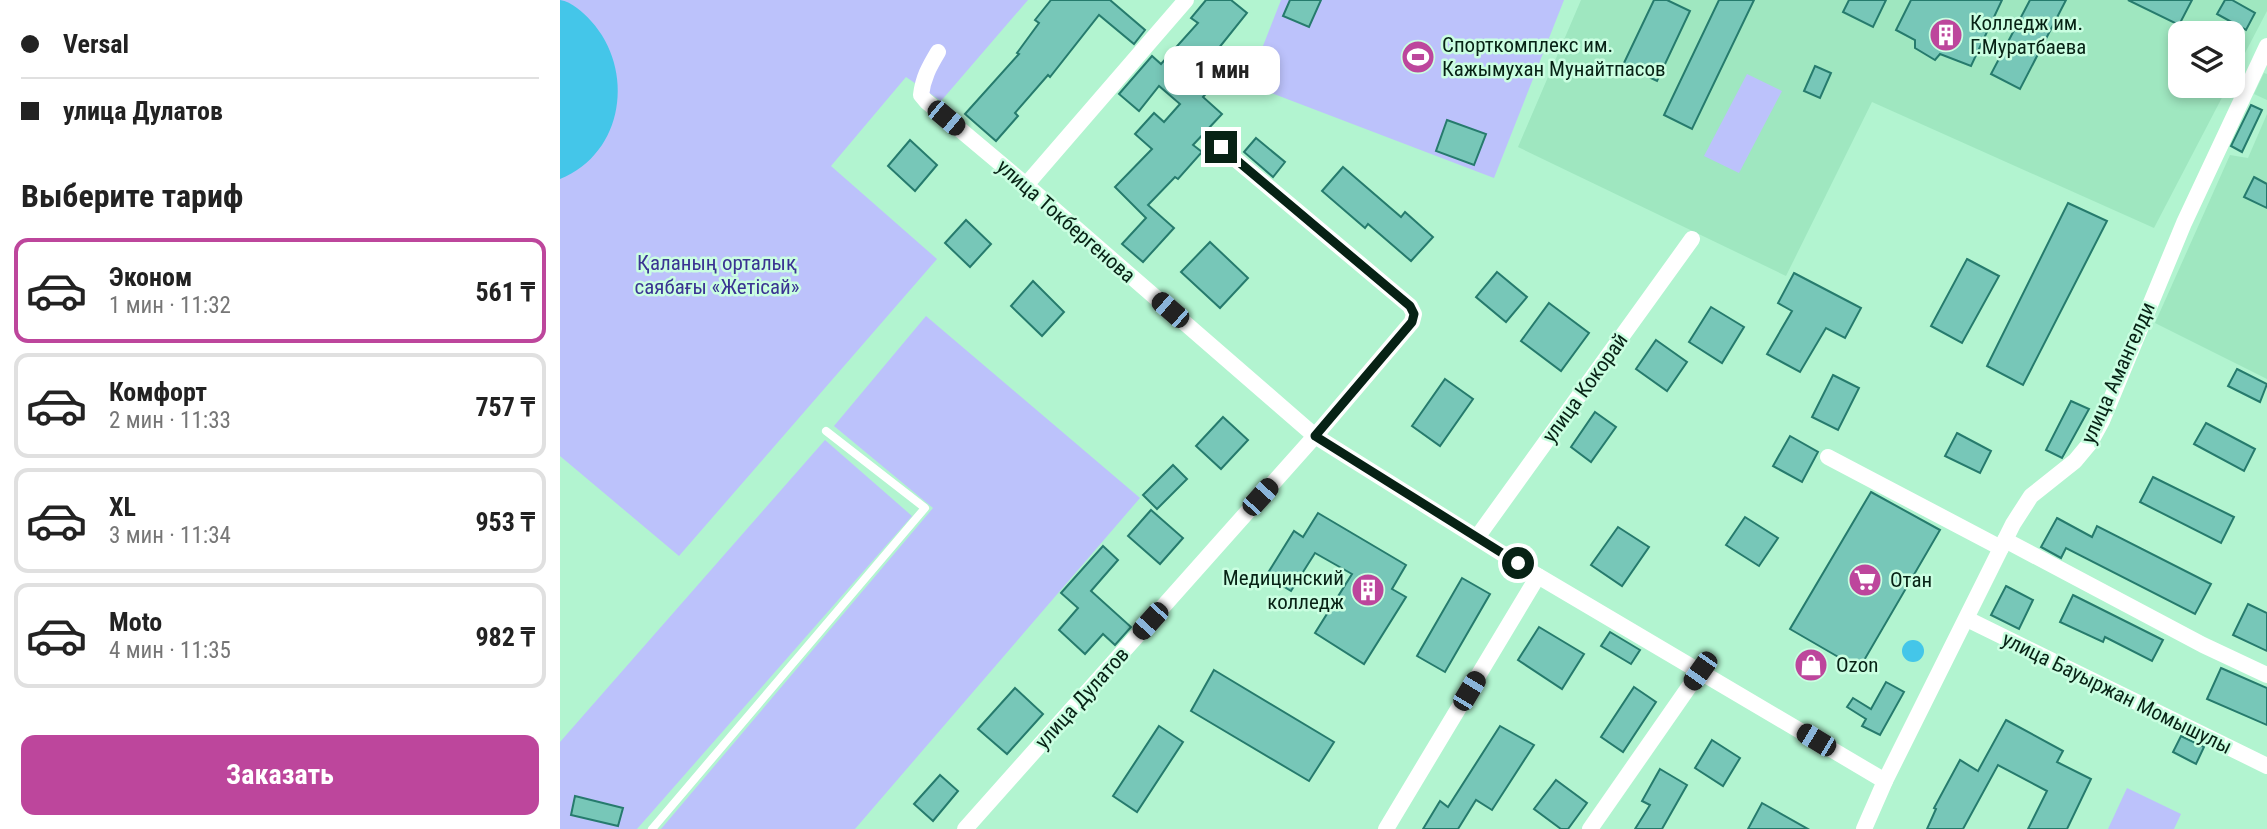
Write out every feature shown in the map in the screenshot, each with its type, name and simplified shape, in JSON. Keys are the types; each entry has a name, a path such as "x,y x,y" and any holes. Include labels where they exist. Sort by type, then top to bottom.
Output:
{"street":[{"path":"1026,185 1186,0"},
{"name":"улица Амангелди","path":"1864,829 1885,780 2003,544 2031,496 2075,461 2090,443 2102,421 2184,223 2267,46"},
{"name":"улица Токбергенова","path":"938,52 926,71 921,95 1315,436 1538,576 1885,780"},
{"name":"улица Дулатов","path":"965,829 1315,436 1412,322 1414,314 1410,306 1221,147"},
{"name":"улица Кокорай","path":"1478,536 1692,239"},
{"path":"1828,457 2267,675"},
{"path":"1386,829 1538,576"},
{"name":"улица Бауыржан Момышулы","path":"1967,619 2267,766"},
{"path":"1590,829 1700,671"}],"lane":[{"path":"652,829 925,508 826,431"}],"shaded area":[{"path":"560,0 581,11 605,41 614,62 618,85 610,130 598,150 582,167 560,179"},
{"path":"1581,0 2267,0 2267,11 2245,53 2245,21 2168,21 2168,98 2222,98 2154,228 1872,102 1786,276 1518,147"},
{"path":"2264,73 2267,74 2267,100 2254,94"},
{"path":"2267,114 2267,379 2155,323 2230,155 2248,158"},
{"path":"1913,640 1921,643 1924,651 1921,659 1913,662 1905,659 1902,651 1905,643"}],"green space":[{"name":"Қаланың орталық саябағы «Жетісай»","path":"560,0 1028,0 941,101 906,77 831,166 937,259 679,556 560,456"},
{"path":"1281,0 1564,0 1494,178 1248,84"},
{"path":"1747,74 1782,91 1739,173 1704,156"},
{"path":"926,316 1140,498 855,829 661,829 933,508 834,426"},
{"path":"825,440 912,516 637,829 560,829 560,742"},
{"path":"2127,788 2181,814 2174,829 2108,829"}],"building":[{"path":"1051,0 1110,0 1145,30 1134,44 1099,15 1050,77 1048,75 1015,113 1018,116 996,141 965,114 1019,54 1017,53 1039,23 1035,20"},
{"path":"1206,0 1231,0 1247,13 1214,54 1229,68 1203,97 1222,114 1193,145 1202,152 1178,179 1175,177 1148,205 1174,228 1143,262 1122,244 1146,218 1115,187 1152,149 1135,134 1154,113 1164,122 1180,104 1159,86 1139,111 1119,94 1152,56 1161,64 1198,23 1191,18"},
{"path":"1290,0 1321,0 1309,27 1283,16"},
{"path":"1654,0 1667,0 1690,11 1657,81 1623,65"},
{"path":"1719,0 1754,0 1692,129 1664,115"},
{"path":"1849,0 1886,0 1873,27 1843,12"},
{"name":"Колледж им. Г.Муратбаева","path":"1911,0 2002,0 1971,66 1940,54 1935,60 1915,48 1915,40 1896,30"},
{"path":"2030,0 2066,0 2020,89 1991,74"},
{"path":"2128,0 2192,0 2181,21 2171,21"},
{"path":"2225,0 2232,0 2255,13 2246,30 2245,21 2230,21 2217,14"},
{"path":"1815,66 1831,73 1820,98 1804,91"},
{"path":"2251,105 2262,110 2242,152 2231,146"},
{"path":"1447,120 1486,134 1474,165 1436,151"},
{"path":"1256,138 1285,162 1273,177 1244,152"},
{"path":"910,140 937,165 915,191 888,166"},
{"path":"1343,167 1401,217 1405,212 1433,237 1411,261 1368,224 1365,228 1322,191"},
{"path":"2254,177 2267,184 2267,208 2244,197"},
{"path":"2068,203 2107,221 2023,385 1987,366"},
{"path":"966,220 991,244 970,267 945,243"},
{"path":"1210,242 1248,278 1220,308 1181,272"},
{"path":"1967,259 1999,276 1962,343 1931,326"},
{"path":"1497,272 1527,297 1506,322 1476,297"},
{"path":"1794,273 1861,308 1845,338 1826,328 1800,372 1767,354 1792,311 1778,303"},
{"path":"1033,281 1064,312 1042,336 1011,306"},
{"path":"1549,303 1589,333 1561,371 1521,341"},
{"path":"1711,307 1744,327 1722,363 1689,342"},
{"path":"1656,340 1687,362 1667,391 1636,369"},
{"path":"2237,369 2267,384 2260,402 2228,386"},
{"path":"1833,375 1859,388 1838,430 1812,417"},
{"path":"1445,379 1473,399 1440,446 1412,426"},
{"path":"2071,401 2089,409 2062,458 2046,450"},
{"path":"1595,412 1616,427 1591,462 1571,447"},
{"path":"1223,417 1248,440 1221,469 1196,446"},
{"path":"2206,423 2255,449 2244,471 2194,444"},
{"path":"1957,433 1991,451 1980,473 1945,456"},
{"path":"1790,436 1818,452 1802,482 1773,466"},
{"path":"1173,465 1187,479 1157,509 1143,495"},
{"path":"2153,477 2234,517 2221,543 2140,502"},
{"name":"Отан","path":"1871,492 1940,530 1859,669 1790,629"},
{"path":"1151,510 1183,538 1160,564 1128,536"},
{"name":"Медицинский колледж","path":"1318,513 1406,565 1392,589 1406,597 1364,664 1315,633 1352,574 1315,553 1291,591 1266,576 1294,531 1303,537"},
{"path":"1745,517 1778,538 1759,566 1726,545"},
{"path":"2057,518 2092,537 2097,526 2211,584 2195,614 2066,548 2061,558 2041,547"},
{"path":"1618,527 1649,547 1622,586 1591,565"},
{"path":"1103,546 1118,560 1091,591 1131,627 1115,645 1103,634 1085,654 1059,630 1078,608 1061,593"},
{"path":"1462,578 1490,594 1445,672 1417,656"},
{"path":"2006,586 2033,600 2019,629 1991,615"},
{"path":"2073,595 2163,640 2152,661 2105,637 2103,642 2060,622"},
{"path":"2248,604 2267,613 2267,651 2233,635"},
{"path":"1539,627 1584,654 1562,689 1518,660"},
{"path":"1610,632 1640,650 1631,664 1601,646"},
{"path":"2221,668 2267,688 2267,725 2207,699"},
{"name":"Медицинский колледж","path":"1214,670 1334,742 1309,781 1191,711"},
{"path":"1886,682 1904,692 1880,735 1862,726 1866,719 1847,707 1853,698 1871,709"},
{"path":"1634,687 1656,702 1623,752 1601,737"},
{"path":"1015,688 1043,714 1007,754 978,729"},
{"path":"2006,720 2063,751 2057,762 2091,779 2067,829 2028,829 2047,791 1998,765 1963,829 1927,829 1936,809 1934,808 1960,760 1978,771"},
{"path":"1159,726 1183,742 1137,812 1113,796"},
{"path":"1500,726 1534,745 1492,810 1476,800 1458,829 1423,829 1440,801 1448,807"},
{"path":"2181,736 2204,747 2196,764 2173,752"},
{"path":"1712,740 1740,758 1723,786 1695,768"},
{"path":"1660,769 1687,785 1662,829 1635,829 1650,805 1642,801"},
{"path":"940,775 958,791 933,821 914,804"},
{"path":"1556,780 1587,803 1568,829 1561,829 1534,809"},
{"path":"575,796 623,808 618,826 571,815"},
{"path":"1762,803 1808,829 1748,829"}],"place":[{"name":"Колледж им. Г.Муратбаева","path":"1946,35"},
{"name":"Спорткомплекс им. Кажымухан Мунайтпасов","path":"1418,57"},
{"name":"Отан","path":"1865,580"},
{"name":"Медицинский колледж","path":"1368,590"},
{"name":"Ozon","path":"1811,665"}],"route":[{"path":"1221,147 1410,306 1414,314 1412,322 1315,436 1518,563"}]}
